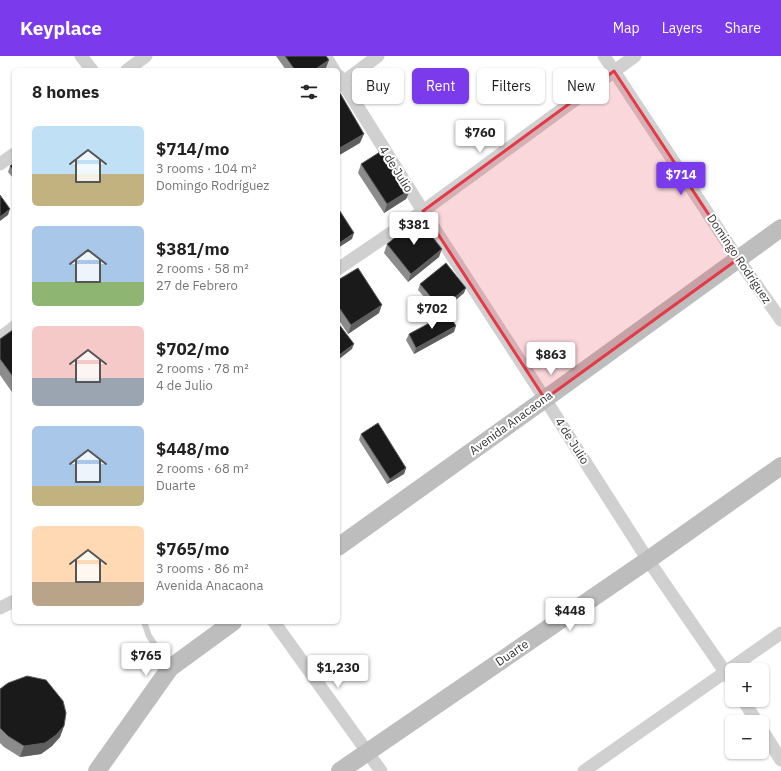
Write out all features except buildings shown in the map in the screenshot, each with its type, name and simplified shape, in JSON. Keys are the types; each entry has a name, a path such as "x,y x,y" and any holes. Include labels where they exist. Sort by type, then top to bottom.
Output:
{"main road":[{"name":"Avenida Anacaona","path":"340,545 545,399 781,228"},
{"name":"Duarte","path":"340,771 648,560 781,466"},
{"path":"97,771 170,668 228,624"}],"street":[{"path":"81,56 90,68"},
{"path":"130,68 146,56"},
{"path":"325,56 333,68"},
{"path":"340,81 378,56"},
{"name":"Domingo Rodríguez","path":"604,56 738,259 781,320"},
{"path":"340,268 423,211 634,56"},
{"name":"4 de Julio","path":"340,81 648,560 725,672"},
{"path":"0,164 12,155"},
{"path":"0,338 12,329"},
{"path":"0,608 12,602"},
{"path":"275,624 381,771"},
{"path":"747,663 781,634"},
{"path":"584,771 725,681"},
{"path":"769,741 781,760"}],"lane":[{"path":"145,624 149,636 170,668"}],"highlighted area":[{"path":"614,71 738,259 545,399 423,211"}]}
